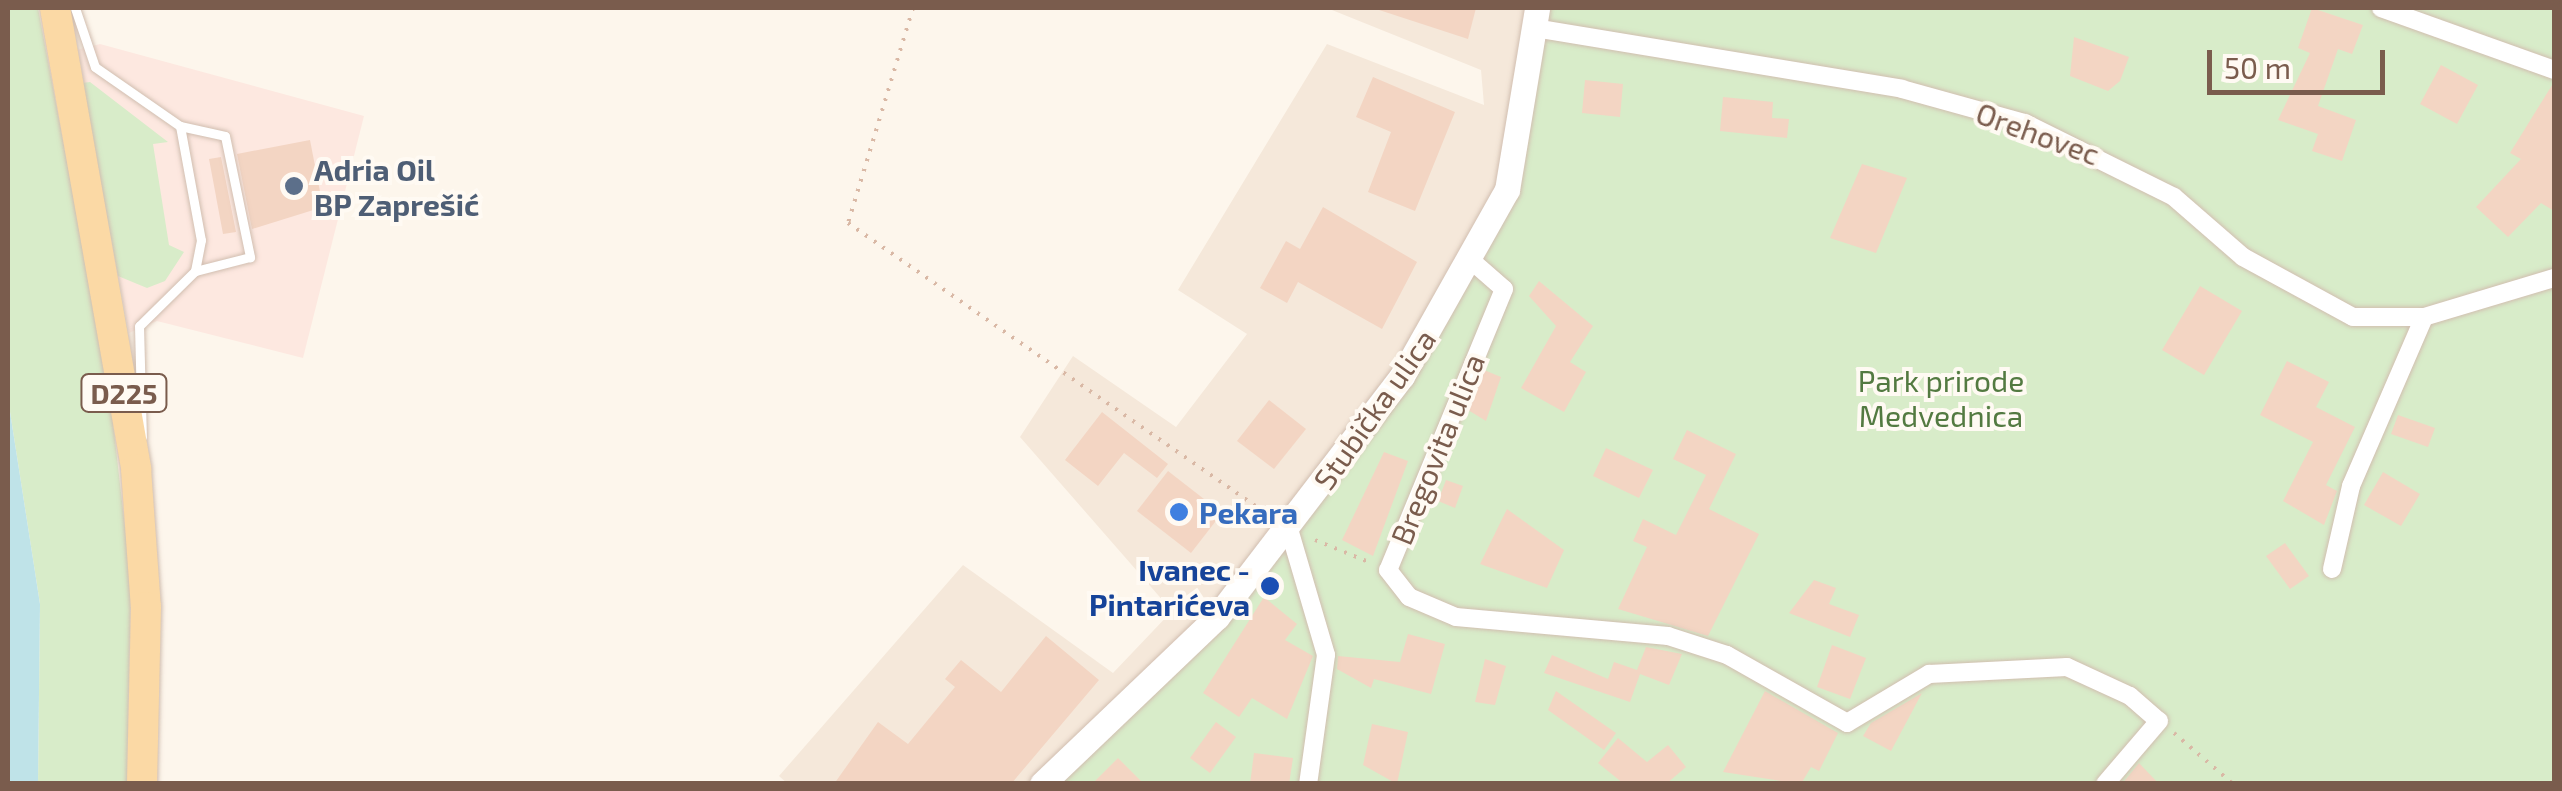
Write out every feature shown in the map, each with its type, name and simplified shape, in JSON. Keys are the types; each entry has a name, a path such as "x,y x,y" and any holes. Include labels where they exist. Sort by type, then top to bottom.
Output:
{"main road":[{"name":"D225","path":"54,8 136,469 146,607 142,784"},
{"name":"Stubička ulica","path":"1042,784 1217,616 1289,529 1473,262 1507,190 1536,18"}],"street":[{"path":"2381,8 2554,70"},
{"name":"Orehovec","path":"1536,18 1902,89 2025,123 2174,196 2292,288 2353,317 2424,317 2554,278"},
{"name":"Bregovita ulica","path":"1473,262 1504,290 1388,570 1409,597 1456,617 1617,627 1712,650 1847,724 1930,674 2016,663 2067,667 2159,721"},
{"path":"2332,569 2351,486 2424,317"},
{"path":"1289,529 1326,655 1308,784"},
{"path":"2105,784 2159,721"}],"lane":[{"path":"75,8 82,52 95,67 180,126 226,136 250,258 195,271 138,326 147,413 136,469"},
{"path":"180,126 201,240 195,271"}],"path":[{"path":"913,8 848,223 1289,529 1388,570"},
{"path":"2159,721 2233,784"}],"shaded area":[{"path":"1327,8 1844,8 1866,784 788,784 779,776 963,565 1113,673 1172,611 1020,437 1073,356 1176,427 1247,334 1178,290 1327,44 1484,105 1481,70"},
{"path":"100,44 364,116 303,358 157,321 129,333 76,50"}],"green space":[{"path":"8,8 38,8 108,379 131,580 127,783 38,783 40,604 8,399"},
{"name":"Park prirode Medvednica","path":"1550,8 2554,8 2554,783 1042,784 1186,646 1402,376 1509,174"},
{"path":"90,82 168,142 153,144 169,245 184,252 165,281 147,288 118,276 82,83"}],"water":[{"path":"8,399 40,604 38,783 8,783"}],"building":[{"path":"1373,8 1476,8 1468,39"},
{"path":"2312,8 2363,25 2352,54 2338,49 2318,106 2356,120 2342,161 2312,151 2318,134 2278,120 2310,53 2298,48"},
{"path":"2074,37 2129,57 2120,81 2108,91 2070,76"},
{"path":"2441,65 2478,85 2457,124 2420,104"},
{"path":"1373,77 1455,112 1415,211 1368,192 1391,132 1356,117"},
{"path":"1585,80 1623,84 1620,117 1582,113"},
{"path":"2554,82 2554,211 2541,203 2508,237 2476,207 2521,159 2510,153"},
{"path":"1723,97 1773,102 1772,118 1789,119 1787,138 1720,131"},
{"name":"Adria Oil BP Zaprešić","path":"310,140 323,207 252,229 237,154"},
{"path":"221,157 236,232 223,234 209,159"},
{"path":"1862,164 1907,178 1876,253 1830,238"},
{"path":"1323,207 1417,262 1382,329 1298,282 1287,303 1260,288 1286,241 1300,249"},
{"path":"1539,281 1593,326 1570,362 1586,372 1564,412 1521,388 1556,326 1529,296"},
{"path":"2200,286 2242,311 2204,375 2162,350"},
{"path":"2287,361 2329,382 2316,407 2355,427 2326,485 2337,491 2324,525 2283,501 2313,442 2260,415"},
{"path":"1484,370 1501,377 1486,421 1468,410"},
{"path":"1269,400 1306,429 1274,469 1237,441"},
{"path":"1102,412 1168,464 1157,478 1124,453 1098,486 1065,460"},
{"path":"2398,415 2435,428 2428,447 2391,434"},
{"path":"1687,430 1736,454 1709,509 1759,534 1708,636 1618,609 1647,547 1633,541 1643,519 1676,535 1706,475 1673,459"},
{"path":"1606,448 1653,470 1639,498 1593,476"},
{"path":"1384,452 1408,461 1373,556 1342,540"},
{"name":"Pekara","path":"1168,471 1222,513 1191,553 1137,511"},
{"path":"2383,472 2420,494 2401,526 2364,505"},
{"path":"1446,480 1463,486 1455,508 1438,501"},
{"path":"1507,509 1564,550 1547,588 1480,564"},
{"path":"2285,543 2309,576 2290,589 2266,556"},
{"path":"1814,580 1836,588 1829,604 1859,615 1850,637 1789,613"},
{"path":"1264,597 1297,624 1285,640 1313,656 1287,719 1252,698 1239,717 1203,693"},
{"path":"1408,634 1445,644 1431,694 1374,679 1371,688 1337,669 1338,656 1400,662"},
{"path":"1046,636 1099,680 1011,784 834,784 878,722 908,744 955,687 945,679 961,660 1001,692"},
{"path":"1832,645 1866,658 1850,699 1817,687"},
{"path":"1646,647 1682,654 1669,685 1640,674 1630,702 1544,673 1552,655 1608,679 1614,662 1637,670"},
{"path":"1485,659 1506,666 1495,705 1475,702"},
{"path":"1556,691 1616,733 1604,750 1548,710"},
{"path":"1765,691 1838,733 1819,771 1811,767 1801,784 1723,772"},
{"path":"1922,693 1891,751 1863,736 1871,723"},
{"path":"1216,722 1236,737 1210,773 1190,758"},
{"path":"1372,724 1408,732 1397,784 1363,765"},
{"path":"1618,738 1647,762 1668,745 1686,767 1666,784 1624,784 1598,763"},
{"path":"1254,753 1293,758 1289,784 1250,784"},
{"path":"1118,758 1144,784 1092,784"},
{"path":"2139,763 2159,784 2122,784"}],"place":[{"name":"Adria Oil BP Zaprešić","path":"294,186"},
{"name":"Pekara","path":"1179,512"},
{"name":"Ivanec - Pintarićeva","path":"1270,586"}]}
